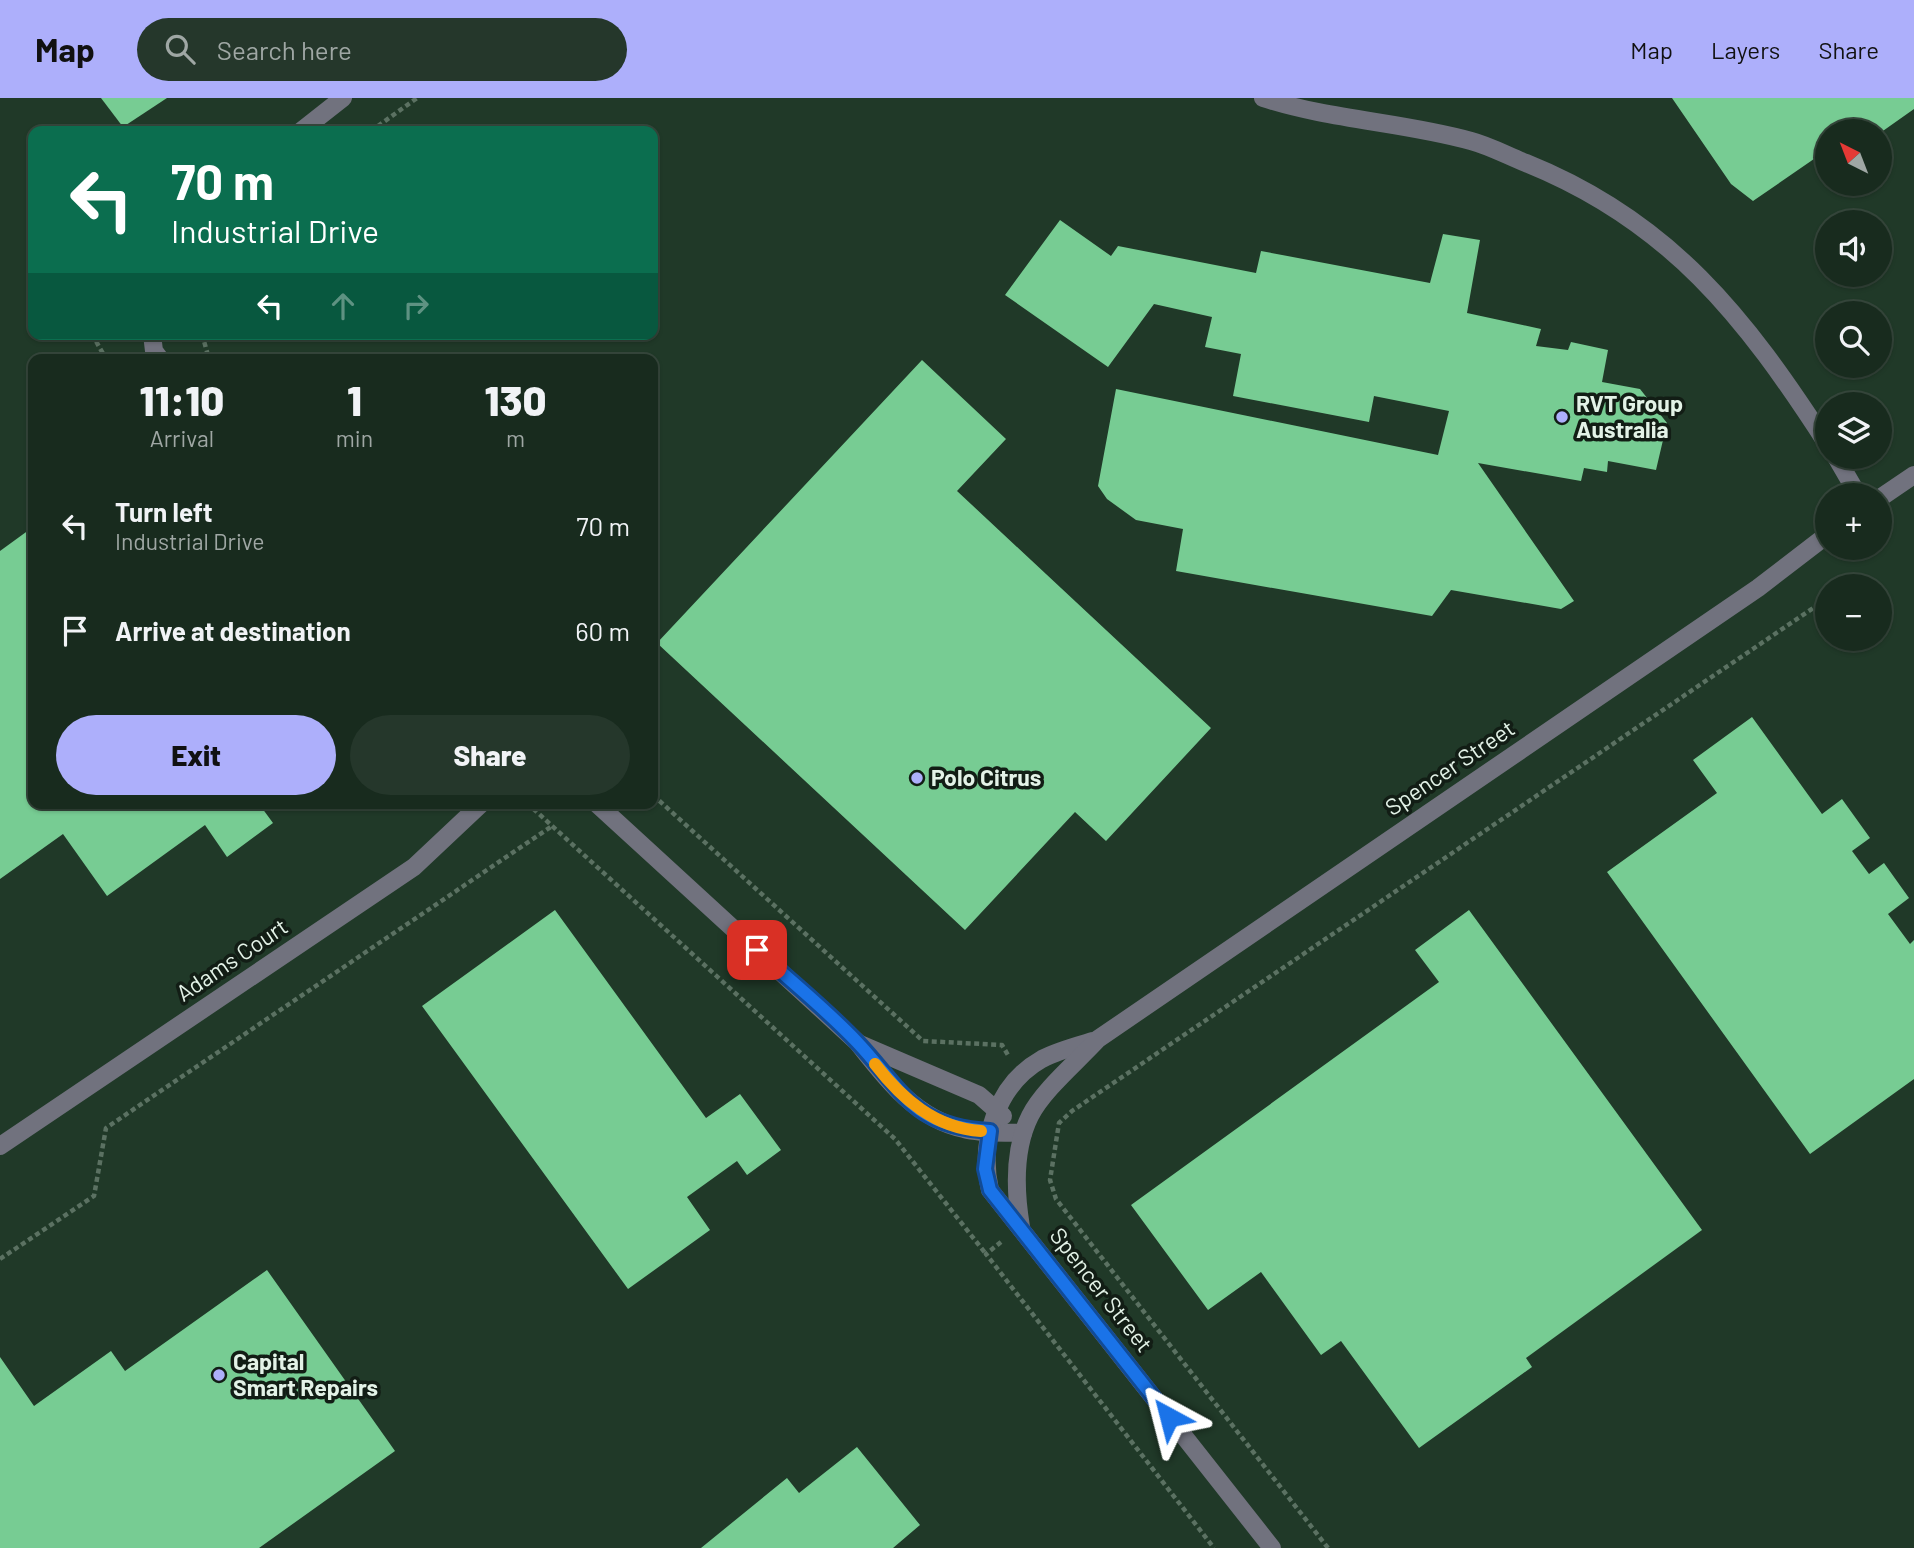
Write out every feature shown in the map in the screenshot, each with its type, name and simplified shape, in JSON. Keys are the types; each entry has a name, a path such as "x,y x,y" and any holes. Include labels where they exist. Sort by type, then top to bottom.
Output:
{"street":[{"path":"307,126 343,98"},
{"path":"1263,98 1472,141 1556,175 1622,211 1674,251 1725,302 1779,370 1815,426"},
{"path":"1892,490 1914,475"},
{"name":"Spencer Street","path":"1021,1227 1015,1188 1023,1133 1030,1114 1098,1039 1758,587 1815,544"},
{"name":"Adams Court","path":"0,1146 414,867 476,809"},
{"path":"603,809 857,1042 888,1081 914,1106 953,1126 1023,1133"},
{"name":"Spencer Street","path":"1098,1039 1042,1059 1021,1074 1002,1097 990,1131 985,1169 990,1190 1272,1548"},
{"path":"857,1042 979,1095 1023,1133"}],"path":[{"path":"378,126 417,98"},
{"path":"1328,1548 1056,1199 1050,1180 1059,1123 1815,607"},
{"path":"658,800 923,1041 1002,1045 1021,1074"},
{"path":"534,809 895,1139 1214,1548"},
{"path":"0,1259 94,1196 107,1128 552,826"},
{"path":"1042,1098 1063,1120"},
{"path":"986,1254 1021,1227"}],"building":[{"path":"101,98 167,98 125,126"},
{"path":"1672,98 1914,98 1914,109 1892,125 1892,119 1815,119 1815,158 1753,201 1731,184"},
{"path":"1060,220 1111,256 1118,246 1256,273 1261,251 1430,283 1443,234 1480,240 1467,313 1541,329 1536,346 1568,350 1571,342 1608,350 1602,382 1640,389 1667,423 1656,470 1608,461 1607,472 1584,468 1581,481 1478,463 1574,601 1561,609 1451,590 1432,616 1176,571 1183,529 1136,520 1107,499 1098,486 1116,389 1438,455 1449,411 1374,396 1369,422 1233,396 1241,354 1205,347 1212,317 1154,304 1108,367 1005,295"},
{"path":"922,360 1006,439 957,491 1211,728 1106,841 1075,812 965,930 658,642"},
{"path":"28,531 28,809 263,809 273,823 227,857 205,825 107,896 63,834 0,879 0,551"},
{"path":"1752,717 1822,814 1842,799 1870,838 1852,851 1869,874 1884,863 1909,898 1888,914 1910,944 1914,940 1914,1079 1810,1154 1607,872 1717,793 1693,760"},
{"path":"555,910 706,1118 740,1094 781,1150 747,1175 737,1161 687,1197 710,1230 628,1289 422,1006"},
{"path":"1469,910 1702,1230 1526,1358 1532,1367 1419,1448 1341,1341 1321,1355 1261,1272 1208,1310 1131,1205 1439,982 1415,950"},
{"path":"267,1270 395,1451 259,1548 0,1548 0,1357 34,1406 111,1351 125,1371"},
{"path":"857,1447 920,1525 893,1548 701,1548 787,1478 799,1493"}],"slow traffic":[{"path":"875,1064 914,1106 942,1122 965,1130 981,1131"}],"place":[{"name":"RVT Group Australia","path":"1562,417"},
{"name":"Polo Citrus","path":"917,778"},
{"name":"Capital Smart Repairs","path":"219,1375"}],"route":[{"path":"757,950 857,1042 888,1081 914,1106 942,1122 965,1130 990,1131 985,1169 990,1190 1169,1417"}]}
